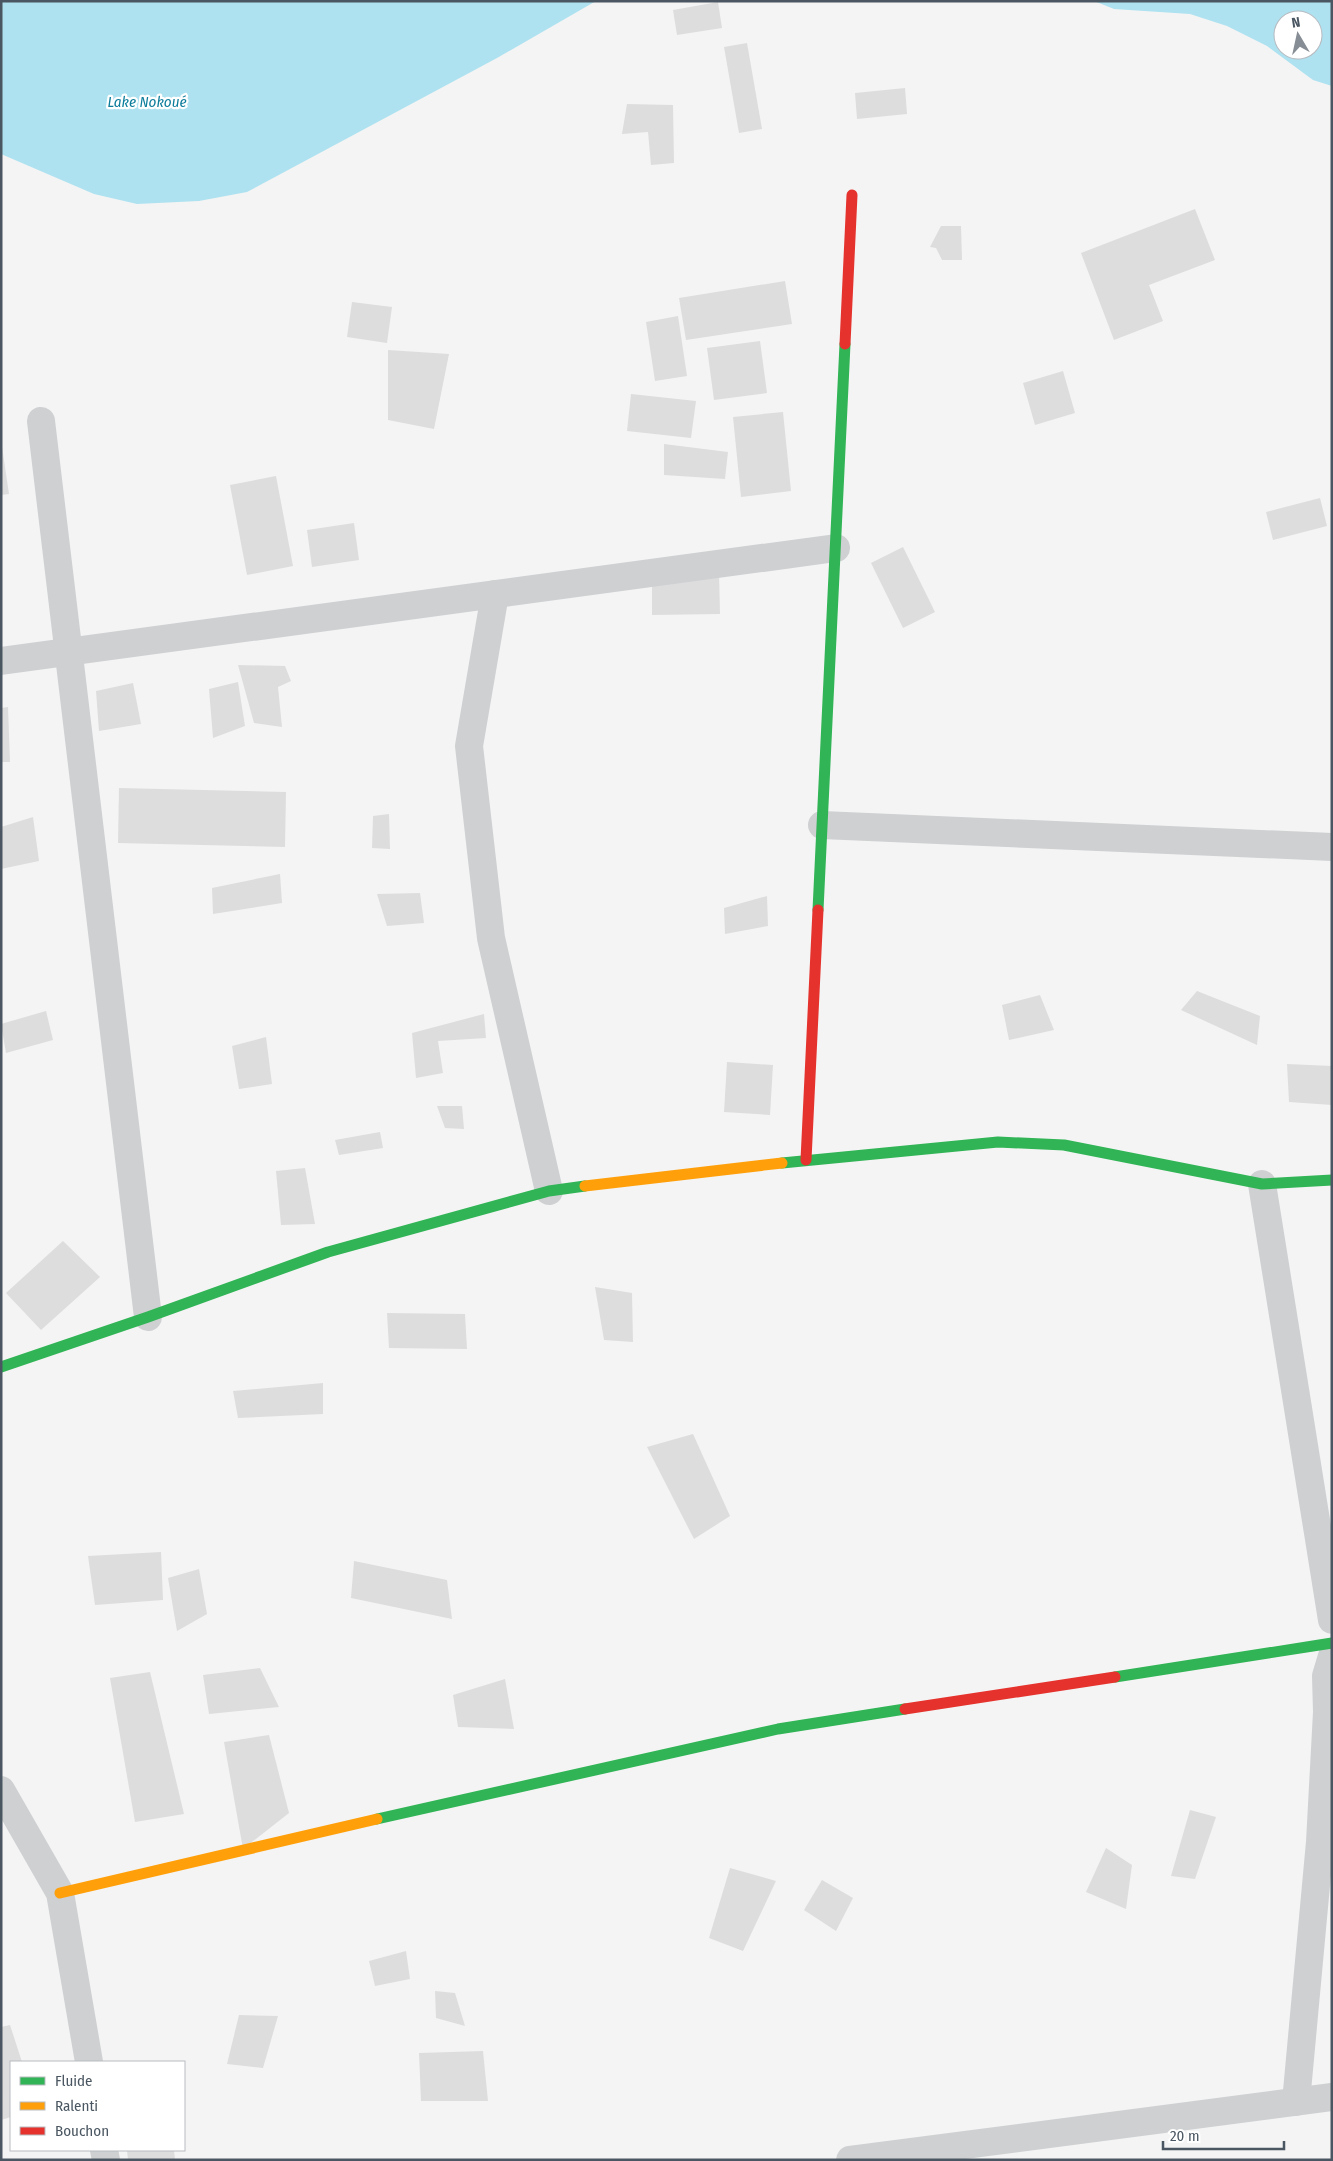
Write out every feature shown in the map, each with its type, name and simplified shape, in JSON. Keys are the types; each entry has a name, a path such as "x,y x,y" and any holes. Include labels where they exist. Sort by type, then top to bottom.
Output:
{"street":[{"path":"806,1160 852,196"},
{"path":"41,421 148,1317"},
{"path":"1,661 836,548"},
{"path":"495,594 469,746 491,938 549,1192"},
{"path":"822,824 1332,846"},
{"path":"1,1367 148,1317 328,1252 549,1192 646,1178 806,1160 998,1142 1054,1144 1262,1184 1332,1180"},
{"path":"1262,1184 1332,1620"},
{"path":"60,1893 243,1849 778,1729 1332,1644"},
{"path":"1296,2102 1326,1844 1326,1676 1332,1656"},
{"path":"1,1790 60,1893 89,2061"},
{"path":"850,2160 982,2152 1332,2097"}],"water":[{"name":"Lake Nokoué","path":"1,1 596,1 497,58 247,192 199,201 137,204 94,194 1,154"},
{"path":"1094,1 1332,1 1332,86 1313,80 1286,60 1323,60 1323,10 1273,10 1273,50 1227,26 1190,14 1114,9"}],"building":[{"path":"718,2 722,28 677,35 673,10"},
{"path":"747,43 762,129 739,133 724,47"},
{"path":"905,88 907,114 857,119 855,93"},
{"path":"627,104 673,105 674,163 651,165 648,132 622,134"},
{"path":"1195,209 1215,260 1149,285 1163,321 1114,340 1081,253"},
{"path":"941,226 961,226 962,260 942,260 936,248 930,247"},
{"path":"785,281 792,324 686,340 679,298"},
{"path":"352,302 392,307 387,343 347,337"},
{"path":"678,316 687,376 655,381 646,322"},
{"path":"760,341 767,393 714,400 707,348"},
{"path":"388,350 449,354 434,429 388,420"},
{"path":"1063,371 1075,413 1035,425 1023,383"},
{"path":"631,394 696,401 691,438 627,431"},
{"path":"783,412 791,491 741,497 733,417"},
{"path":"1,440 9,494 1,495"},
{"path":"664,444 728,452 725,479 664,475"},
{"path":"276,476 293,566 247,575 230,485"},
{"path":"1320,498 1327,526 1273,540 1266,512"},
{"path":"354,523 359,560 312,567 307,530"},
{"path":"903,547 935,612 903,628 871,563"},
{"path":"719,572 720,614 652,615 652,573"},
{"path":"238,665 285,666 291,681 278,687 282,727 254,723"},
{"path":"238,682 245,726 213,738 209,689"},
{"path":"133,683 141,724 99,731 96,691"},
{"path":"8,707 10,762 1,762 1,708"},
{"path":"119,788 286,792 285,847 118,843"},
{"path":"389,814 390,849 372,848 373,816"},
{"path":"33,817 39,861 1,869 1,827"},
{"path":"280,874 282,903 213,914 212,888"},
{"path":"420,893 424,923 387,926 377,894"},
{"path":"767,896 768,926 725,934 724,908"},
{"path":"1197,991 1260,1016 1257,1045 1181,1010"},
{"path":"1040,995 1054,1030 1009,1040 1002,1005"},
{"path":"46,1011 53,1040 6,1053 1,1024"},
{"path":"484,1014 486,1038 438,1041 443,1073 416,1078 412,1033"},
{"path":"266,1037 272,1084 239,1089 232,1046"},
{"path":"727,1062 773,1065 770,1115 724,1112"},
{"path":"1287,1064 1332,1066 1332,1105 1289,1102"},
{"path":"437,1106 462,1106 464,1129 445,1128"},
{"path":"380,1132 383,1148 339,1155 335,1140"},
{"path":"305,1168 315,1224 281,1225 276,1171"},
{"path":"63,1241 100,1277 41,1330 6,1293"},
{"path":"595,1287 632,1293 633,1342 604,1340"},
{"path":"387,1313 465,1314 467,1349 389,1348"},
{"path":"323,1383 323,1414 238,1418 233,1391"},
{"path":"693,1434 730,1516 694,1539 647,1447"},
{"path":"161,1552 163,1600 95,1605 88,1556"},
{"path":"354,1561 447,1580 452,1619 351,1598"},
{"path":"199,1569 207,1614 177,1631 168,1578"},
{"path":"260,1668 279,1707 209,1714 203,1675"},
{"path":"150,1672 184,1814 135,1822 110,1678"},
{"path":"505,1679 514,1729 458,1727 453,1695"},
{"path":"269,1735 289,1813 243,1849 224,1742"},
{"path":"1190,1810 1216,1817 1195,1879 1171,1876"},
{"path":"1106,1848 1132,1865 1126,1909 1086,1892"},
{"path":"730,1868 776,1881 743,1951 709,1938"},
{"path":"822,1880 853,1898 836,1931 804,1910"},
{"path":"406,1951 410,1979 375,1986 369,1961"},
{"path":"435,1991 455,1993 465,2026 436,2018"},
{"path":"239,2015 278,2016 263,2068 227,2064"},
{"path":"10,2025 22,2061 10,2061 10,2117 1,2120 1,2027"},
{"path":"483,2051 488,2101 421,2101 419,2053"},
{"path":"127,2151 174,2151 175,2160 128,2160"}],"traffic: fast":[{"path":"818,910 845,344"},
{"path":"782,1163 998,1142 1064,1145 1262,1184 1332,1180"},
{"path":"1,1367 148,1317 328,1252 549,1191 585,1186"},
{"path":"1115,1677 1332,1643"},
{"path":"377,1819 778,1729 905,1709"}],"traffic: slow":[{"path":"585,1186 782,1163"},
{"path":"60,1893 377,1819"}],"traffic: jam":[{"path":"845,344 852,195"},
{"path":"806,1160 818,910"},
{"path":"905,1709 1115,1677"}]}
